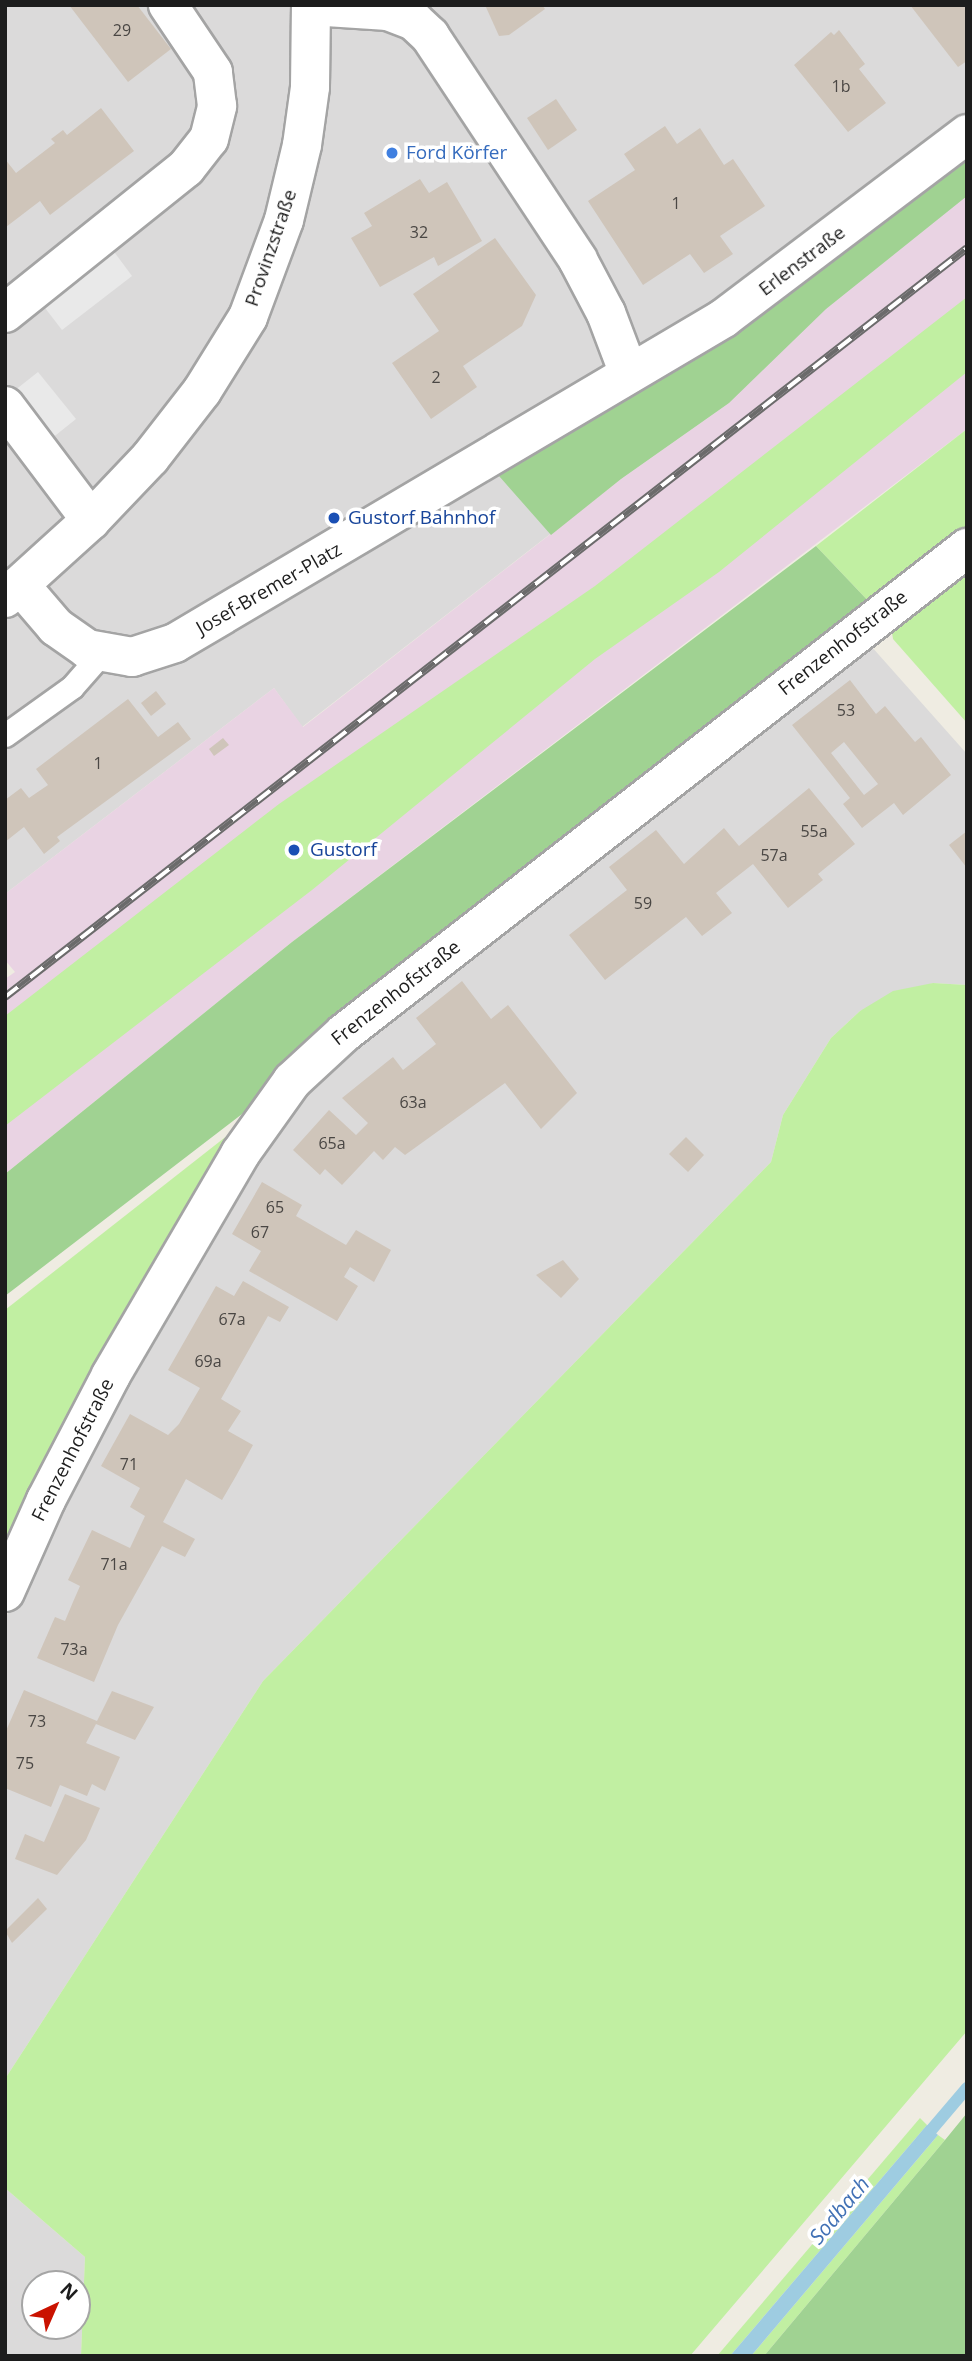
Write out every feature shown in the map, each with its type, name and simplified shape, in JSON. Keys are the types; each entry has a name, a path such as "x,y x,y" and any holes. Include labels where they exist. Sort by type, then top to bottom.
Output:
{"street":[{"path":"5,313 186,168 209,139 217,106 214,72 168,5"},
{"name":"Provinzstraße","path":"13,592 91,520 150,458 202,391 257,296 284,220 306,124 311,6 388,11 414,21 430,36 578,260 606,313 629,374"},
{"name":"Erlenstraße","path":"629,374 767,288 967,134"},
{"name":"Josef-Bremer-Platz","path":"13,592 66,636 101,654 142,655 198,631 629,374"},
{"path":"5,406 91,520"},
{"name":"Frenzenhofstraße","path":"5,1592 46,1500 111,1375 240,1154 292,1081 354,1025 967,548"}],"lane":[{"path":"5,735 72,687 101,654"}],"shaded area":[{"path":"5,5 967,5 967,196 729,403 621,479 302,727 274,688 5,894"},
{"path":"967,196 967,429 292,942 5,1174 5,979 15,972 5,960 5,894 274,688 303,727 621,479 729,403 826,309"},
{"path":"112,249 132,276 62,330 42,304"},
{"path":"38,372 76,419 51,439 14,391"},
{"path":"863,637 967,754 967,985 933,983 860,1011 831,1038 783,1115 771,1162 263,1681 5,2079 5,1619 109,1406 291,1097"},
{"path":"5,2188 85,2257 84,2270 21,2270 21,2340 82,2340 81,2356 5,2356"}],"green space":[{"path":"967,149 967,196 826,309 729,403 621,479 551,535 492,468"},
{"path":"967,297 967,372 719,572 595,659 312,890 5,1126 5,1016 279,804 595,586"},
{"path":"967,429 967,534 873,606 816,546"},
{"path":"816,546 873,606 321,1037 246,1111 5,1296 5,1174 292,942"},
{"path":"967,567 967,723 893,639 891,626"},
{"path":"933,983 967,985 967,2031 690,2356 81,2356 82,2340 91,2340 91,2270 84,2270 85,2257 5,2188 5,2079 263,1681 771,1162 783,1115 831,1038 860,1011 893,991"},
{"path":"242,1124 5,1566 5,1310"},
{"path":"967,2113 967,2356 764,2356 945,2140"},
{"path":"920,2118 927,2125 730,2356 717,2356"},
{"path":"938,2135 945,2140 764,2356 751,2356"}],"water":[{"path":"927,2125 938,2135 751,2356 730,2356"}],"building":[{"path":"69,5 137,5 171,49 128,82"},
{"path":"485,5 542,5 545,9 509,35 499,36"},
{"path":"910,5 967,5 967,61 958,67"},
{"path":"839,30 865,64 859,69 886,103 848,132 794,65 831,32 834,35"},
{"path":"556,99 577,130 548,150 527,118"},
{"path":"101,108 134,151 50,215 40,201 6,227 5,233 5,159 16,173 55,143 51,139 63,130 67,135"},
{"path":"665,126 677,144 700,128 724,165 733,159 765,206 720,236 733,254 704,273 690,254 643,285 588,201 635,170 624,154"},
{"path":"420,179 429,193 447,182 482,241 438,266 434,257 380,287 351,238 372,226 364,213"},
{"path":"495,238 536,295 522,326 463,366 477,387 431,419 392,363 439,331 413,294"},
{"path":"850,680 876,714 885,706 915,742 921,737 951,775 903,815 894,803 862,828 843,804 850,798 792,725","holes":["844,742 878,784 864,795 831,753"]},
{"path":"156,691 166,704 151,716 141,703"},
{"path":"128,699 158,737 178,722 191,739 57,837 60,841 44,854 24,827 5,842 5,800 21,788 29,798 48,785 36,769"},
{"path":"223,738 229,745 214,756 209,749"},
{"path":"809,788 855,844 818,874 823,880 788,908 753,864 716,893 732,913 702,936 686,917 605,980 569,935 627,890 609,867 656,830 684,864 724,828 739,846"},
{"path":"967,831 967,868 949,845"},
{"path":"462,981 491,1019 508,1005 577,1093 541,1129 505,1083 405,1155 395,1147 383,1160 374,1151 342,1185 325,1169 320,1175 293,1150 329,1110 356,1135 368,1123 342,1098 393,1057 403,1070 436,1044 416,1018"},
{"path":"686,1137 704,1155 688,1172 669,1154"},
{"path":"262,1182 302,1205 296,1216 346,1245 356,1230 391,1250 374,1282 350,1267 344,1277 358,1286 337,1321 249,1271 261,1251 232,1234"},
{"path":"563,1260 579,1279 561,1298 536,1275"},
{"path":"243,1281 289,1307 280,1322 268,1316 221,1399 241,1411 228,1431 253,1445 222,1500 186,1479 163,1522 195,1539 185,1557 162,1546 118,1625 94,1682 37,1658 55,1617 65,1621 80,1586 68,1580 92,1530 130,1548 145,1516 130,1507 140,1488 101,1466 130,1414 168,1435 179,1424 200,1388 168,1370 216,1286 234,1296"},
{"path":"24,1690 97,1721 112,1691 154,1707 135,1740 96,1724 86,1743 120,1757 105,1791 92,1784 87,1796 60,1785 51,1807 5,1788 5,1733"},
{"path":"65,1794 100,1808 86,1840 57,1875 15,1859 25,1834 44,1842"},
{"path":"38,1898 47,1909 12,1943 5,1931"}],"waterway":[{"name":"Sodbach","path":"921,2142 967,2088"}],"railway":[{"path":"5,997 967,248"}],"place":[{"name":"Ford Körfer","path":"392,153"},
{"name":"Gustorf Bahnhof","path":"334,518"},
{"name":"Gustorf","path":"294,850"}]}
